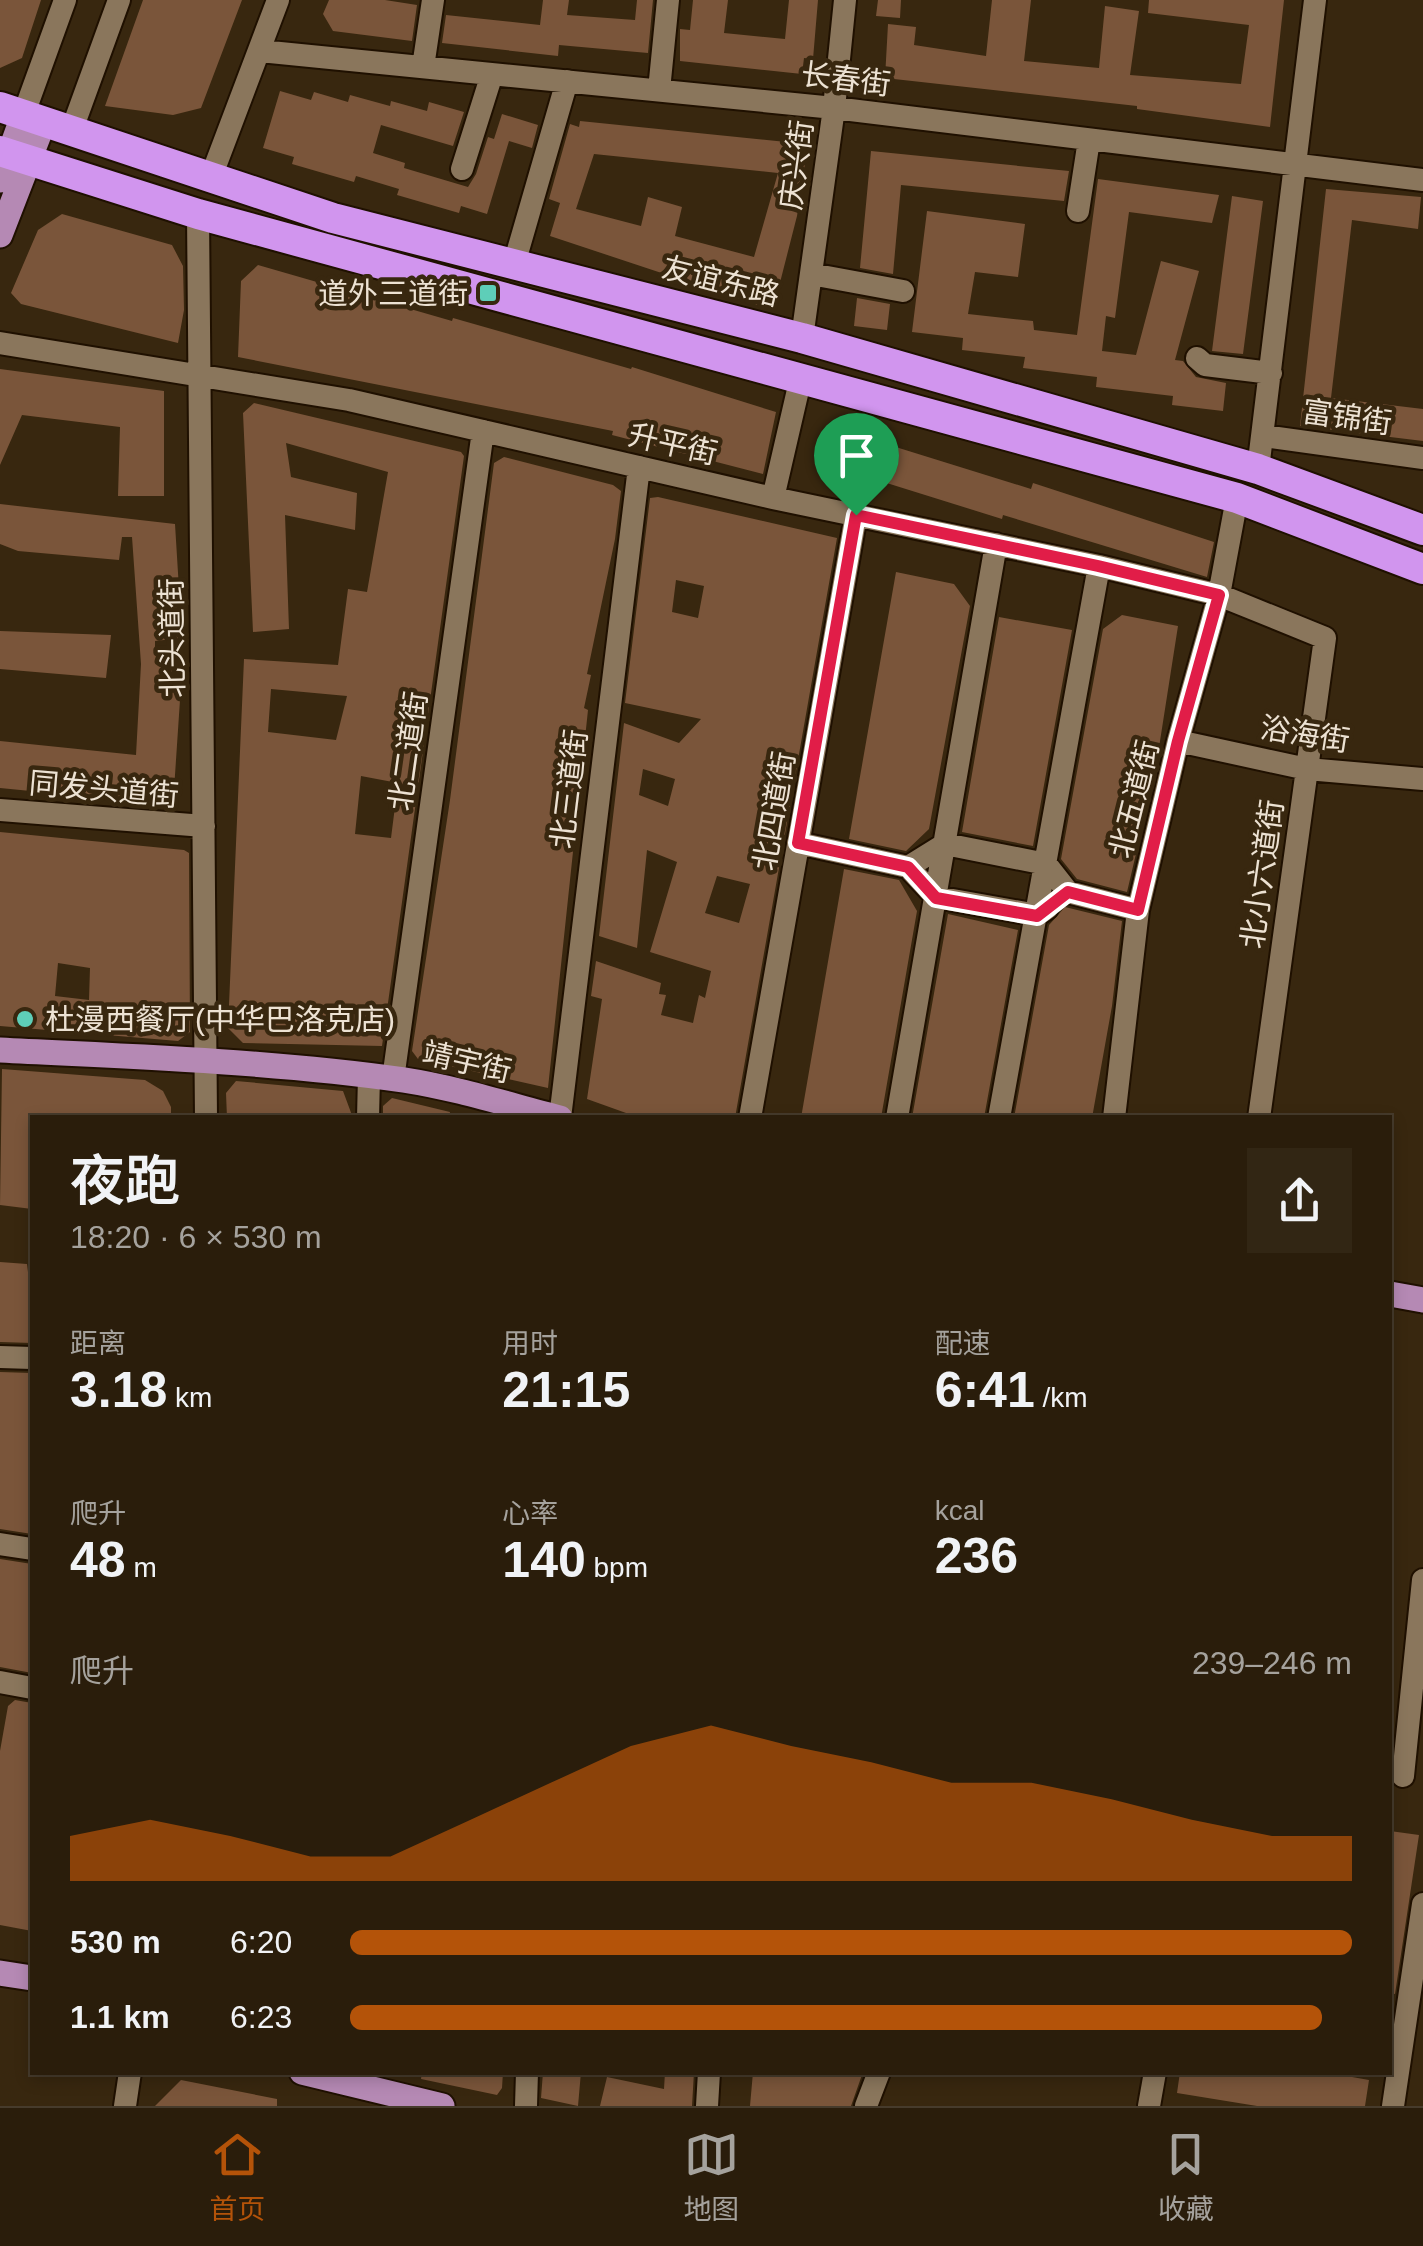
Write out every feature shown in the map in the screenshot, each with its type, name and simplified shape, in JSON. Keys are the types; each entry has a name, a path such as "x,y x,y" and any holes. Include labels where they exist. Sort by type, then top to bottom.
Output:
{"highway":[{"name":"友谊东路","path":"34,120 333,218 802,338 1258,470 1423,530"},
{"path":"10,162 1237,498 1423,568"}],"main road":[{"path":"0,235 10,162 34,120"},
{"name":"靖宇街","path":"0,1050 206,1061 381,1077 547,1115"},
{"path":"1392,1294 1423,1300"},
{"path":"0,1973 30,1978"},
{"path":"312,2075 442,2106"}],"street":[{"path":"34,120 65,0"},
{"path":"34,120 119,0"},
{"path":"211,177 278,0"},
{"path":"423,67 433,0"},
{"path":"659,90 668,0"},
{"name":"庆兴街","path":"802,338 845,0"},
{"path":"1258,470 1315,0"},
{"name":"长春街","path":"260,50 834,108 1423,180"},
{"path":"462,169 492,74"},
{"path":"514,264 567,81"},
{"path":"1078,210 1090,140"},
{"name":"北头道街","path":"198,214 206,1115"},
{"path":"811,274 903,291"},
{"name":"升平街","path":"0,342 349,400 774,498 1098,566 1219,595 1325,638"},
{"path":"1197,358 1205,365 1271,374"},
{"path":"774,498 801,377"},
{"name":"北二道街","path":"369,1115 381,1077 483,431"},
{"name":"富锦街","path":"1264,436 1423,458"},
{"name":"北三道街","path":"560,1115 639,467"},
{"name":"北五道街","path":"1114,1115 1138,910 1178,741 1219,595 1237,498"},
{"name":"北四道街","path":"751,1115 856,515"},
{"path":"898,1115 996,544"},
{"path":"1001,1115 1098,566"},
{"name":"北小六道街","path":"1260,1115 1325,638"},
{"name":"浴海街","path":"1178,741 1307,768 1423,779"},
{"name":"同发头道街","path":"0,810 204,826"},
{"path":"798,843 908,867 936,898 1037,916 1068,892"},
{"path":"908,867 946,844 1046,864 1068,892 1138,910"},
{"path":"0,1358 30,1358"},
{"path":"0,1544 30,1549"},
{"path":"1405,1776 1423,1580"},
{"path":"0,1682 30,1688"},
{"path":"1393,2106 1423,1904"},
{"path":"125,2106 130,2075"},
{"path":"526,2106 527,2075"},
{"path":"707,2106 709,2075"},
{"path":"866,2106 878,2075"},
{"path":"1150,2106 1155,2075"}],"building":[{"path":"0,0 41,0 22,58 0,68"},
{"path":"143,0 242,0 201,108 173,115 105,106"},
{"path":"329,0 385,0 417,5 412,41 333,31 323,14"},
{"path":"543,0 569,0 567,15 635,20 637,0 653,0 648,53 559,45 558,56 442,43 446,15 540,25"},
{"path":"693,0 728,0 724,33 785,39 789,0 818,0 813,59 804,58 802,74 680,61 680,29 690,30"},
{"path":"878,0 901,0 900,18 876,16"},
{"path":"992,0 1031,0 1024,61 1099,68 1105,6 1139,11 1130,75 1241,84 1249,25 1148,13 1149,0 1284,0 1270,127 1137,106 885,78 888,24 916,27 914,45 986,56"},
{"path":"280,91 311,100 314,92 348,102 350,95 427,111 429,102 464,112 453,146 381,125 373,153 405,163 404,168 468,187 488,137 494,139 502,114 538,125 532,148 509,141 487,214 461,206 459,213 397,195 399,189 356,176 354,182 292,164 294,157 263,148"},
{"path":"580,121 796,143 796,150 807,150 797,216 773,310 550,236 560,203 549,199 570,124 579,127","holes":["594,154 778,173 754,257 675,236 682,207 648,197 641,226 576,209"]},
{"path":"871,151 1069,171 1064,201 901,185 893,274 860,268"},
{"path":"1098,179 1219,195 1212,223 1129,212 1115,318 1106,316 1102,351 1136,355 1161,261 1199,271 1175,360 1183,361 1196,377 1226,383 1223,411 1172,405 1173,396 1096,387 1097,377 1023,368 1025,357 962,350 963,338 912,332 927,211 1025,224 1018,277 975,272 968,314 1033,321 1034,330 1077,335"},
{"path":"1326,189 1421,197 1418,229 1352,220 1331,398 1423,409 1423,441 1300,426"},
{"path":"1232,196 1263,201 1243,354 1212,351"},
{"path":"62,214 172,245 183,266 184,310 178,343 21,304 11,293 38,230"},
{"path":"258,265 632,367 776,412 763,474 612,435 613,431 238,357 241,281"},
{"path":"857,298 890,304 887,330 854,326"},
{"path":"0,369 164,391 164,496 118,496 120,427 22,415 0,465"},
{"path":"254,403 461,452 464,456 382,1046 243,1043 228,1028 244,659 338,665 348,589 367,592 388,472 286,443 291,477 357,493 355,530 285,515 289,629 253,632 243,413","holes":["271,689 347,696 336,740 268,732","361,776 398,783 391,838 355,834"]},
{"path":"841,430 1031,489 1033,483 1214,542 1207,577 829,465"},
{"path":"504,457 613,485 621,491 587,674 591,675 584,708 588,710 548,1088 418,1059 412,1051 494,463"},
{"path":"650,498 837,538 736,1115 632,1115 587,1099 602,999 591,996 596,961 661,983 659,994 666,995 661,1015 693,1023 699,995 705,998 711,971 650,952 677,862 647,850 637,948 599,936 624,723 679,743 701,719 625,703","holes":["676,580 704,586 698,618 672,612","643,769 675,779 668,806 639,795","717,876 750,884 739,923 705,913"]},
{"path":"0,504 175,524 182,638 155,641 155,653 183,655 173,805 0,788 0,741 136,755 141,664 132,537 122,537 119,560 18,551 0,544"},
{"path":"896,572 954,584 970,606 929,829 906,851 849,839"},
{"path":"1122,615 1178,626 1155,773 1127,892 1077,879 1061,859 1103,629"},
{"path":"999,617 1072,630 1033,846 962,832"},
{"path":"0,631 111,635 106,678 0,669"},
{"path":"0,832 189,853 190,1032 178,1041 0,1026","holes":["58,963 90,968 89,1000 55,996"]},
{"path":"844,869 899,880 917,911 882,1115 802,1115"},
{"path":"1065,907 1122,921 1093,1115 1015,1115 1049,925"},
{"path":"948,914 1018,930 985,1115 913,1115"},
{"path":"2,1069 145,1080 163,1091 171,1115 30,1115 30,1209 0,1205"},
{"path":"236,1081 343,1091 352,1115 227,1115 226,1093"},
{"path":"392,1098 450,1112 383,1115 383,1106"},
{"path":"0,1262 27,1264 30,1343 0,1342"},
{"path":"0,1372 30,1373 30,1534 0,1529"},
{"path":"0,1559 30,1564 30,1673 0,1667"},
{"path":"15,1700 30,1703 30,1931 0,1925 0,1751 8,1706"},
{"path":"1392,1831 1419,1835 1395,1994 1392,1993"},
{"path":"422,2075 503,2075 497,2095 421,2079"},
{"path":"543,2075 581,2075 578,2106 541,2098"},
{"path":"665,2075 694,2075 692,2106 600,2106 607,2077 664,2089"},
{"path":"753,2075 862,2075 851,2106 750,2106"},
{"path":"1180,2075 1341,2075 1369,2080 1365,2106 1257,2106 1177,2093"},
{"path":"181,2080 277,2099 277,2106 155,2106"}],"place":[{"name":"道外三道街","path":"488,293"},
{"name":"杜漫西餐厅(中华巴洛克店)","path":"25,1019"}],"route":[{"path":"856,515 1219,595 1178,741 1138,910 1068,892 1037,916 936,898 908,867 798,843 856,515"}]}
